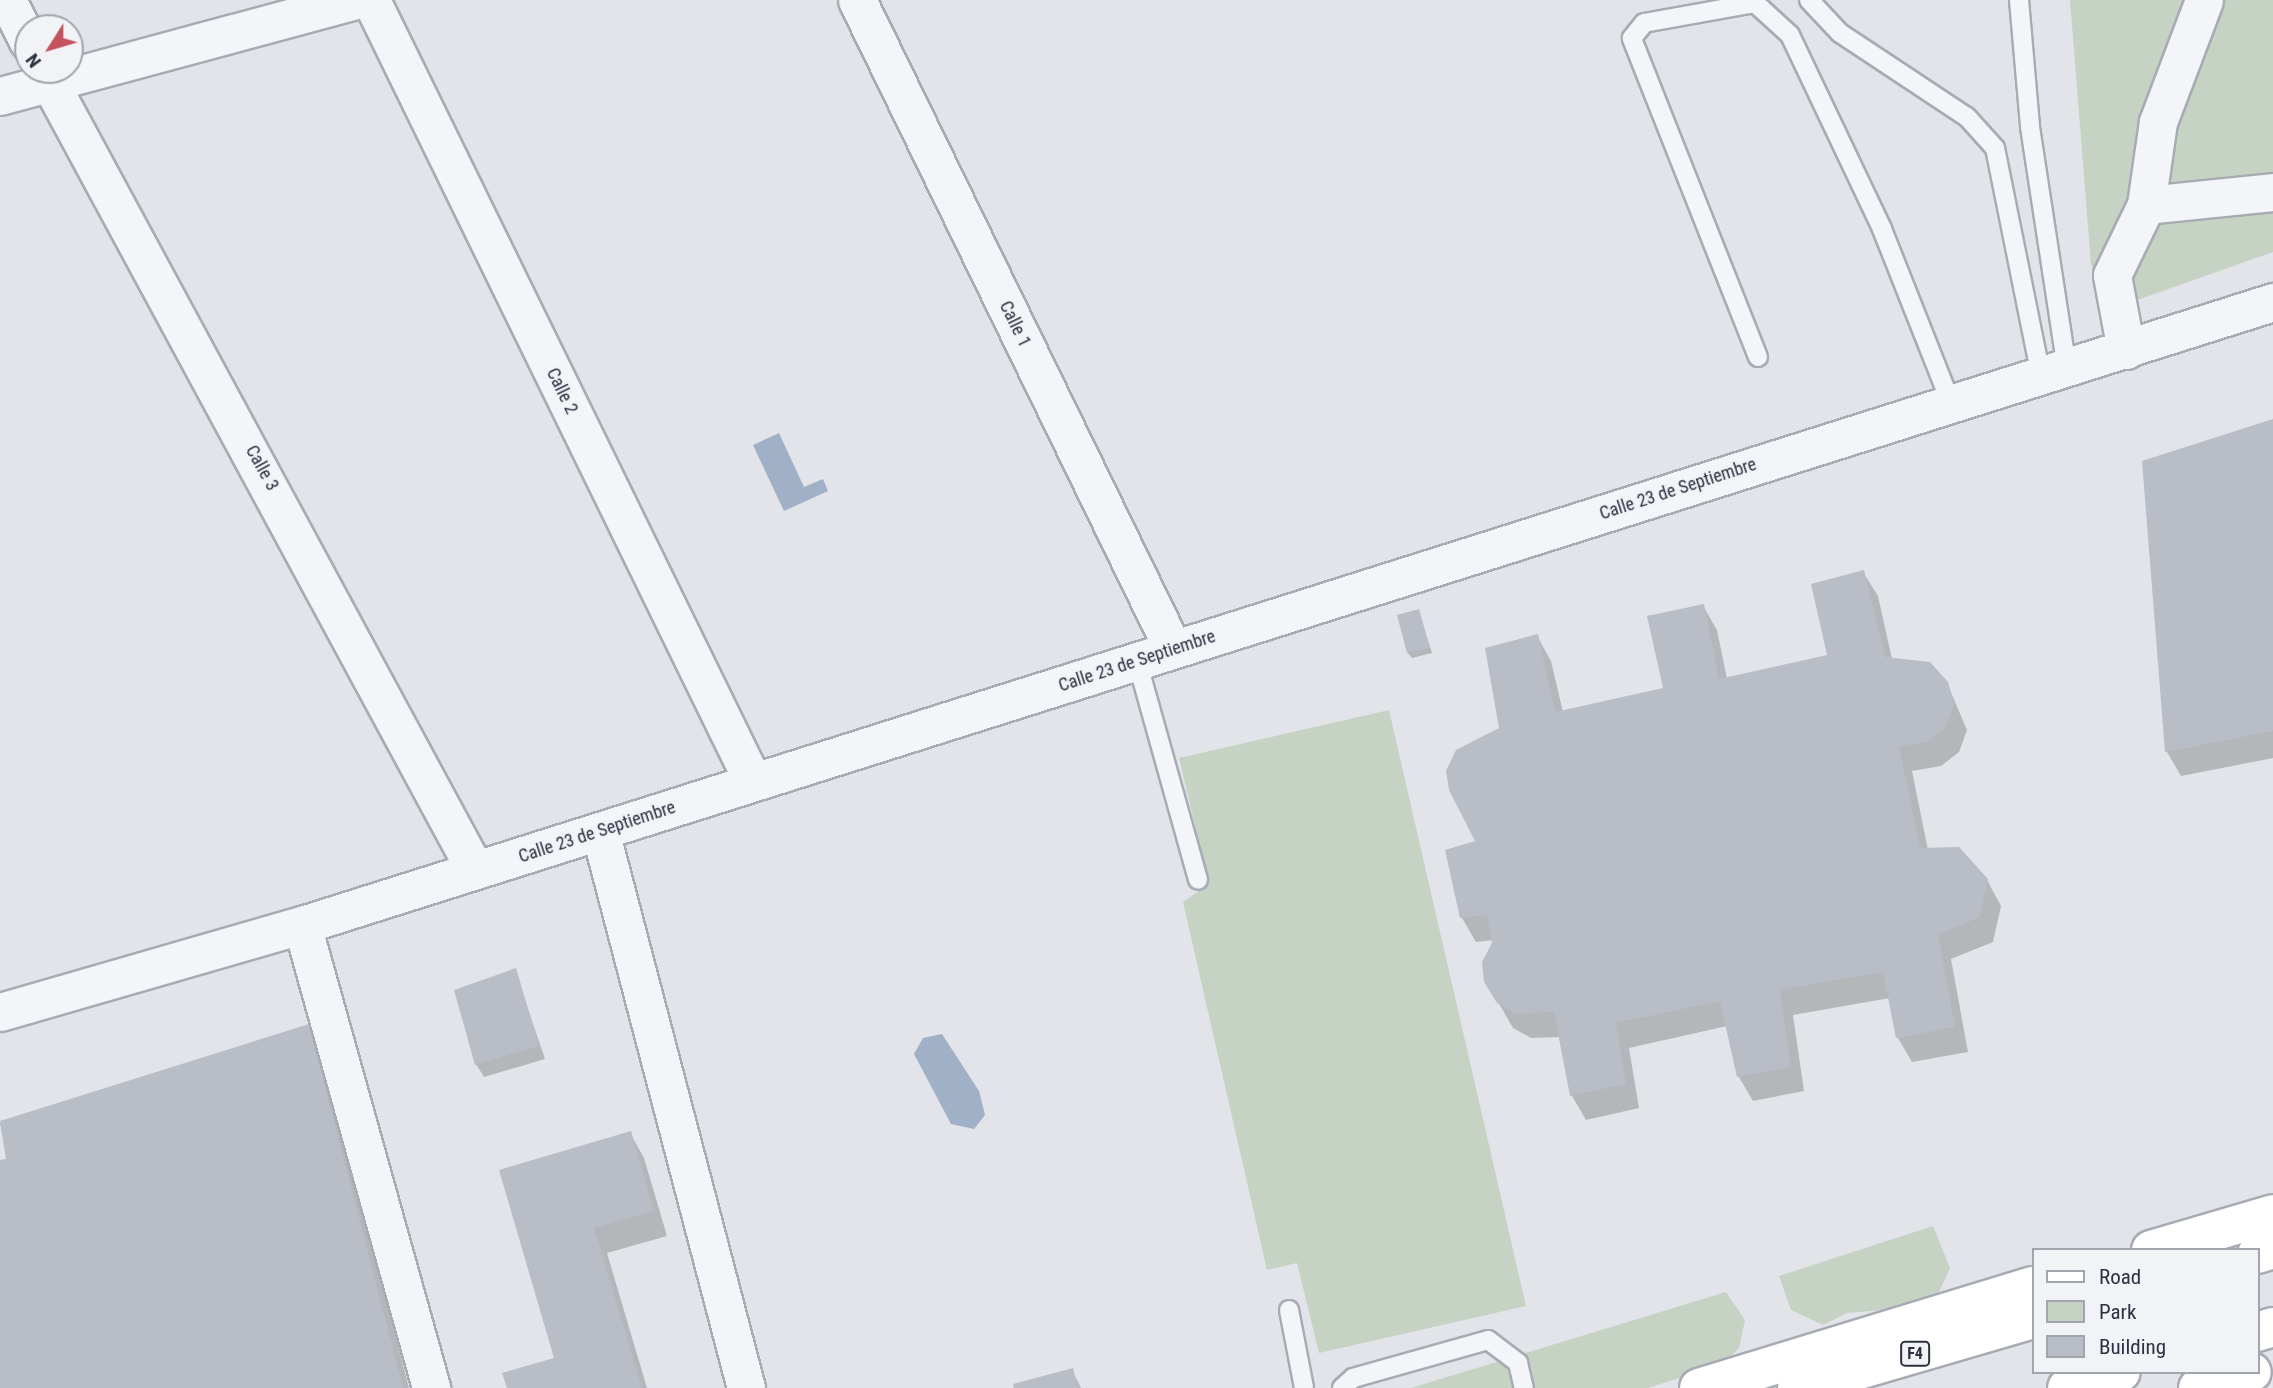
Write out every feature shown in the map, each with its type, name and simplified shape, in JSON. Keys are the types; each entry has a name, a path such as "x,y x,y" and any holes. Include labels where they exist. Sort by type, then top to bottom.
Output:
{"main road":[{"path":"2158,1248 2273,1214"},
{"path":"1699,1388 2032,1286"},
{"name":"F4","path":"1797,1388 2032,1319"},
{"path":"2067,1388 2114,1374"},
{"path":"2198,1388 2245,1374"}],"street":[{"path":"84,66 355,0"},
{"name":"Calle 2","path":"371,0 753,782"},
{"name":"Calle 1","path":"857,0 1173,649"},
{"path":"2126,350 2112,275 2146,205 2158,122 2204,0"},
{"path":"0,96 26,84"},
{"name":"Calle 3","path":"50,84 475,870"},
{"path":"2146,205 2273,192"},
{"name":"Calle 23 de Septiembre","path":"0,1012 302,925 2273,302"},
{"path":"600,831 746,1388"},
{"path":"302,925 431,1388"}],"lane":[{"path":"1809,0 1840,33 1967,117 1995,148 2054,373"},
{"path":"2019,0 2054,373"},
{"path":"1758,357 1632,38 1644,23 1755,4 1790,35 1882,229 1951,403"},
{"path":"1137,661 1198,880"},
{"path":"1289,1310 1304,1388"},
{"path":"1342,1388 1353,1378 1488,1340 1518,1363 1524,1388"}],"green space":[{"path":"2070,0 2273,0 2273,252 2109,310 2091,264"},
{"path":"1389,710 1526,1306 1319,1353 1297,1263 1267,1270 1183,902 1209,884 1179,758"},
{"path":"1933,1226 1950,1268 1939,1292 1919,1307 1847,1313 1823,1325 1791,1310 1779,1276"},
{"path":"1726,1292 1745,1320 1739,1348 1723,1364 1648,1388 1411,1388"}],"water":[{"path":"779,433 804,487 823,479 828,491 784,511 753,445"},
{"path":"942,1034 979,1091 985,1115 974,1129 951,1124 914,1054 923,1038"}],"building":[{"path":"2273,419 2273,731 2165,752 2142,461"},
{"path":"1864,570 1885,657 1930,662 1948,682 1954,704 1946,727 1927,742 1899,746 1920,848 1959,847 1988,879 1980,917 1938,934 1955,1027 1896,1038 1883,972 1780,990 1791,1067 1737,1077 1720,1001 1616,1023 1626,1084 1570,1096 1554,1012 1516,1014 1497,1003 1484,982 1482,962 1492,943 1487,915 1460,918 1445,850 1475,841 1449,790 1446,771 1456,750 1499,728 1485,648 1538,634 1555,712 1663,688 1647,616 1704,604 1719,679 1827,655 1811,584"},
{"path":"1419,609 1430,648 1407,653 1397,615"},
{"path":"516,968 539,1046 475,1065 454,990"},
{"path":"309,1024 403,1388 0,1388 0,1160 6,1159 0,1121"},
{"path":"631,1131 654,1211 594,1228 642,1388 507,1388 502,1373 554,1358 499,1170"},
{"path":"1073,1368 1078,1388 1014,1388 1013,1384"}]}
